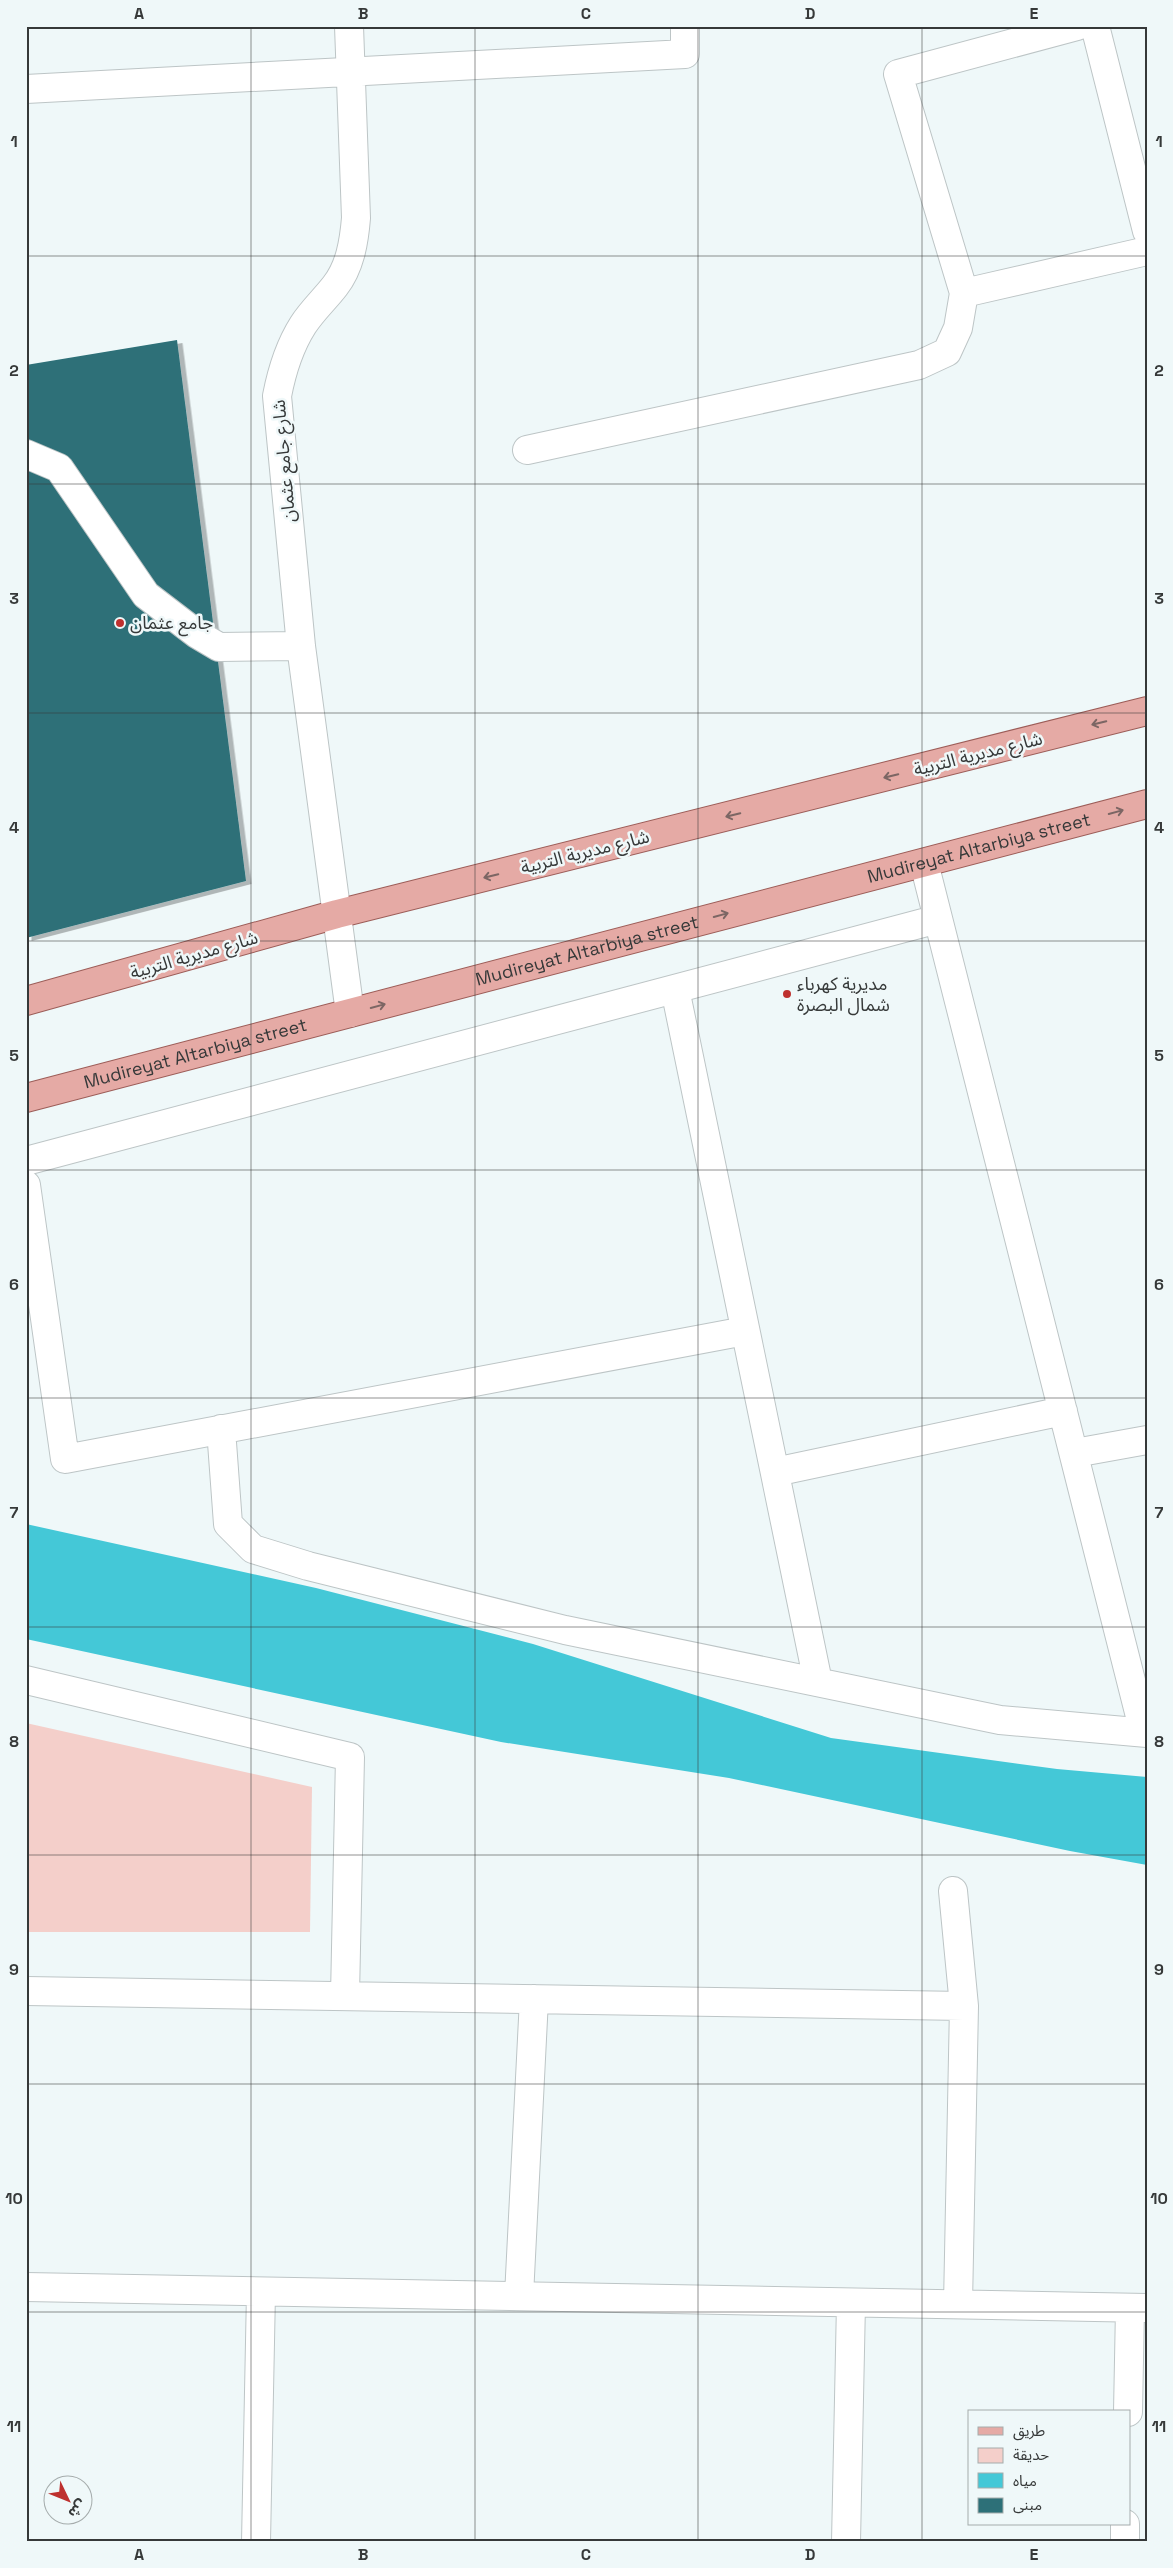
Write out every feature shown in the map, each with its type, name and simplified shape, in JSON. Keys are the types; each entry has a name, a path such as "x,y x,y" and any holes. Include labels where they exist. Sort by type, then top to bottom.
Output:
{"main road":[{"name":"شارع مديرية التربية","path":"26,1001 337,914 1147,711"},
{"name":"Mudireyat Altarbiya street","path":"26,1098 1147,804"}],"street":[{"name":"شارع جامع عثمان","path":"349,26 356,218 354,241 348,264 336,284 304,323 291,345 282,370 277,396 300,646 350,1013"},
{"path":"26,88 685,54 685,26"},
{"path":"527,450 919,366 947,352 958,328 964,293 898,74 1077,26"},
{"path":"1095,26 1147,231"},
{"path":"964,293 1147,250"},
{"path":"26,454 59,468 146,595 198,634 219,647 300,646"},
{"path":"222,1429 228,1524 253,1549 308,1566 566,1630 1000,1720 1146,1732 924,863"},
{"path":"26,1161 938,919"},
{"path":"675,989 818,1682"},
{"path":"26,1185 64,1459 745,1331"},
{"path":"775,1472 1063,1411"},
{"path":"1074,1453 1147,1440"},
{"path":"26,1680 350,1757 345,1996"},
{"path":"953,1891 964,2006 958,2304"},
{"path":"26,1991 964,2006"},
{"path":"519,2296 534,1999"},
{"path":"26,2287 1138,2308 1128,2410"},
{"path":"256,2542 261,2292"},
{"path":"846,2542 851,2303"},
{"path":"1125,2542 1126,2526"}],"green space":[{"path":"26,1723 312,1787 310,1932 26,1932"}],"water":[{"path":"26,1524 316,1588 533,1644 831,1738 1057,1769 1147,1777 1147,1865 1070,1851 729,1778 501,1742 26,1639"}],"building":[{"name":"جامع عثمان","path":"177,340 246,881 26,938 26,365"}],"place":[{"name":"جامع عثمان","path":"120,623"},
{"name":"مديرية كهرباء شمال البصرة","path":"787,994"}]}
